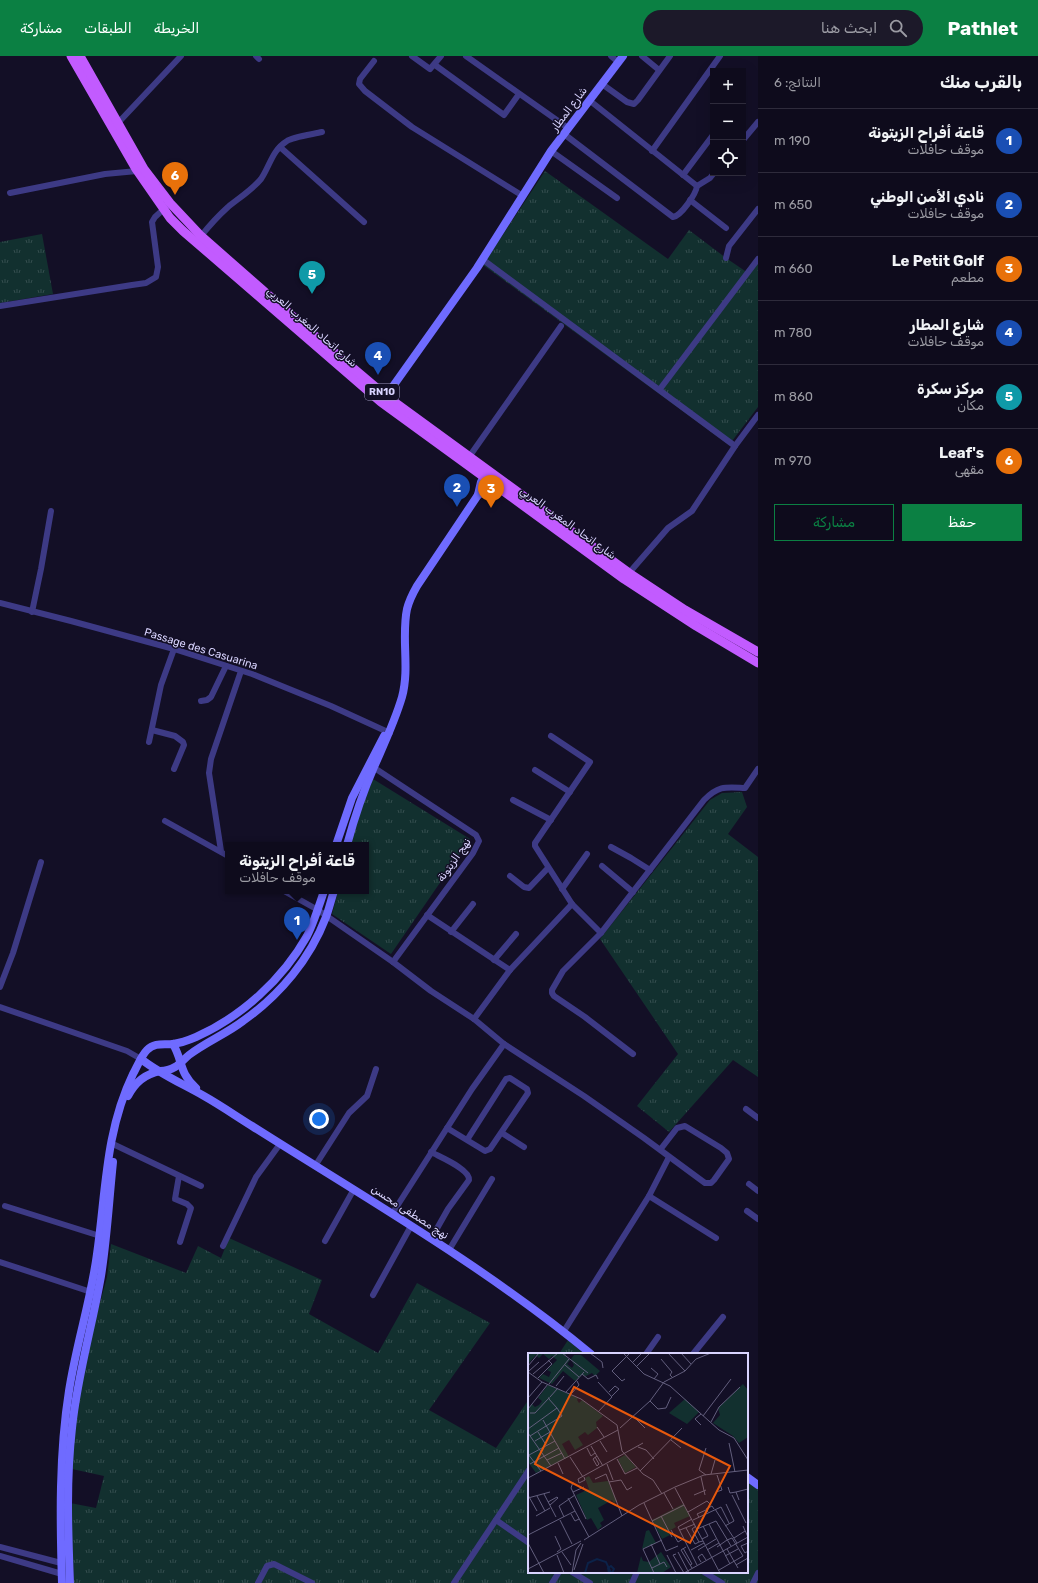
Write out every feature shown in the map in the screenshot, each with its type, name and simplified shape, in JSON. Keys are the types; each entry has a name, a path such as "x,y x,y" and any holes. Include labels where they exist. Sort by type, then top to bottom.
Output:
{"main road":[{"name":"شارع اتحاد المغرب العربي","path":"71,56 137,171 167,206 315,336 386,396 469,457 486,473"},
{"name":"شارع اتحاد المغرب العربي","path":"80,56 144,169 167,206 170,218 183,232 381,402 629,573 685,610 758,652"},
{"name":"شارع المطار","path":"386,396 477,268 551,151 621,59"},
{"path":"337,842 350,803 392,724 402,697 404,685 405,626 407,608 411,598 417,586 478,495 486,473"},
{"name":"شارع اتحاد المغرب العربي","path":"497,481 624,579 696,626 758,663"},
{"path":"478,495 497,481"},
{"path":"348,842 371,766"},
{"path":"70,1583 67,1502 71,1429 94,1293 104,1183 114,1129 123,1097 142,1058 152,1046 162,1043 173,1044 196,1037 218,1026 251,1004 260,996 275,979 307,936 323,894"},
{"path":"62,1583 61,1484 69,1389 105,1247 116,1145 127,1100 133,1087 143,1077 159,1071 169,1070 189,1055 243,1022 268,1002 283,986 310,950 327,916 333,894"},
{"path":"173,1044 180,1063"},
{"name":"نهج مصطفى محسن","path":"142,1058 159,1071 211,1100 449,1250 512,1293 590,1353"},
{"name":"نهج مصطفى محسن","path":"180,1063 182,1070 189,1081 211,1100"},
{"path":"748,1478 758,1485"}],"street":[{"path":"118,123 180,56"},
{"path":"412,56 430,69 435,65 441,56"},
{"path":"466,56 519,94 673,217 678,216 696,191 697,186 712,176"},
{"path":"611,56 621,59"},
{"path":"642,56 659,70"},
{"path":"602,84 627,102 634,104 670,56"},
{"path":"652,151 720,56"},
{"path":"374,61 360,79 359,84 365,91 412,127 523,196"},
{"path":"435,65 504,114 519,94"},
{"path":"589,100 697,186"},
{"path":"746,137 756,129 758,122"},
{"path":"201,236 227,208 246,194 258,182 272,157 280,147 289,140 322,132"},
{"path":"683,175 710,138"},
{"path":"280,147 364,222"},
{"path":"551,151 617,198"},
{"path":"10,193 105,174 137,171"},
{"path":"690,200 726,228"},
{"path":"0,306 151,281 156,277 158,267 152,222 167,206"},
{"path":"726,258 729,246 758,209"},
{"path":"482,258 735,446"},
{"path":"660,389 758,259"},
{"path":"469,457 561,326"},
{"path":"629,573 668,528 692,511 735,446 758,415"},
{"path":"0,600 32,611 51,512"},
{"name":"Passage des Casuarina","path":"0,603 71,620 174,649 226,666 331,706 388,732"},
{"path":"149,742 161,685 174,649"},
{"path":"201,701 207,700 211,697 226,666"},
{"path":"220,851 208,773 211,759 241,671"},
{"path":"152,730 175,736 183,742 184,745 174,769"},
{"path":"551,736 590,762 535,843 535,846 572,904 600,933"},
{"name":"نهج الزيتونة","path":"371,766 441,811 479,838 479,843 473,852 393,962"},
{"path":"633,1054 552,993 554,985 563,972 600,933 710,794 716,789 745,788 758,769"},
{"path":"535,770 570,792"},
{"path":"513,800 551,820"},
{"path":"165,821 225,854"},
{"path":"611,847 650,870"},
{"path":"562,889 587,854"},
{"path":"0,987 15,946 41,862"},
{"path":"602,866 633,892"},
{"path":"510,876 524,887 529,888 548,868"},
{"path":"289,894 327,916 393,962 431,991 474,1019 504,1044 584,1096 705,1183 708,1184 714,1180 728,1159 727,1153 721,1148 685,1126 677,1128 660,1150"},
{"path":"451,932 473,904"},
{"path":"474,1019 510,970 572,904"},
{"path":"427,915 510,970"},
{"path":"494,960 516,934"},
{"path":"0,1007 127,1051 142,1058"},
{"path":"392,1214 431,1152 504,1044"},
{"path":"316,1166 349,1113 367,1096 376,1069"},
{"path":"447,1128 485,1151 488,1151 502,1133 528,1093 527,1089 510,1078 506,1079 467,1140"},
{"path":"746,1109 758,1118"},
{"path":"502,1133 524,1147"},
{"path":"223,1246 256,1177 280,1144"},
{"path":"116,1145 201,1186"},
{"path":"431,1152 461,1168 467,1172 469,1176 469,1180 448,1209 431,1239"},
{"path":"564,1332 649,1196 669,1157"},
{"path":"179,1176 175,1199 187,1204 191,1208 180,1242"},
{"path":"449,1250 492,1179"},
{"path":"749,1184 758,1191"},
{"path":"325,1241 354,1189"},
{"path":"649,1196 716,1238"},
{"path":"5,1206 100,1236"},
{"path":"747,1211 758,1219"},
{"path":"373,1295 411,1226"},
{"path":"0,1262 94,1293"},
{"path":"694,1353 723,1317"},
{"path":"647,1353 658,1337"},
{"path":"454,1583 528,1472"},
{"path":"496,1520 528,1542"},
{"path":"0,1547 62,1564"},
{"path":"0,1556 62,1574"},
{"path":"258,1583 266,1566 274,1564 312,1583"},
{"path":"552,1583 558,1573"},
{"path":"574,1573 590,1583"},
{"path":"632,1583 637,1573"},
{"path":"706,1573 722,1583"},
{"path":"753,1583 758,1573"}],"green space":[{"path":"545,171 668,259 689,230 748,273 758,261 758,407 729,445 483,265"},
{"path":"42,234 53,294 0,303 0,242"},
{"path":"373,779 470,839 391,954 332,914 337,894 369,894 369,842 351,842 354,828"},
{"path":"742,792 747,807 728,834 758,857 758,1077 733,1060 669,1132 637,1106 678,1054 600,939 710,800 722,793"},
{"path":"229,1238 322,1280 309,1314 378,1353 417,1283 490,1323 429,1410 496,1448 528,1400 528,1573 748,1573 748,1482 758,1489 758,1583 74,1583 70,1503 96,1508 104,1476 72,1469 76,1401 88,1347 107,1277 111,1244 186,1273 198,1246 221,1258"},
{"path":"568,1340 583,1353 560,1353"}],"place":[{"name":"Leaf's","path":"175,195"},
{"name":"مركز سكرة","path":"312,294"},
{"name":"شارع المطار","path":"378,375"},
{"name":"نادي الأمن الوطني","path":"457,507"},
{"name":"Le Petit Golf","path":"491,508"},
{"name":"قاعة أفراح الزيتونة","path":"297,940"}]}
